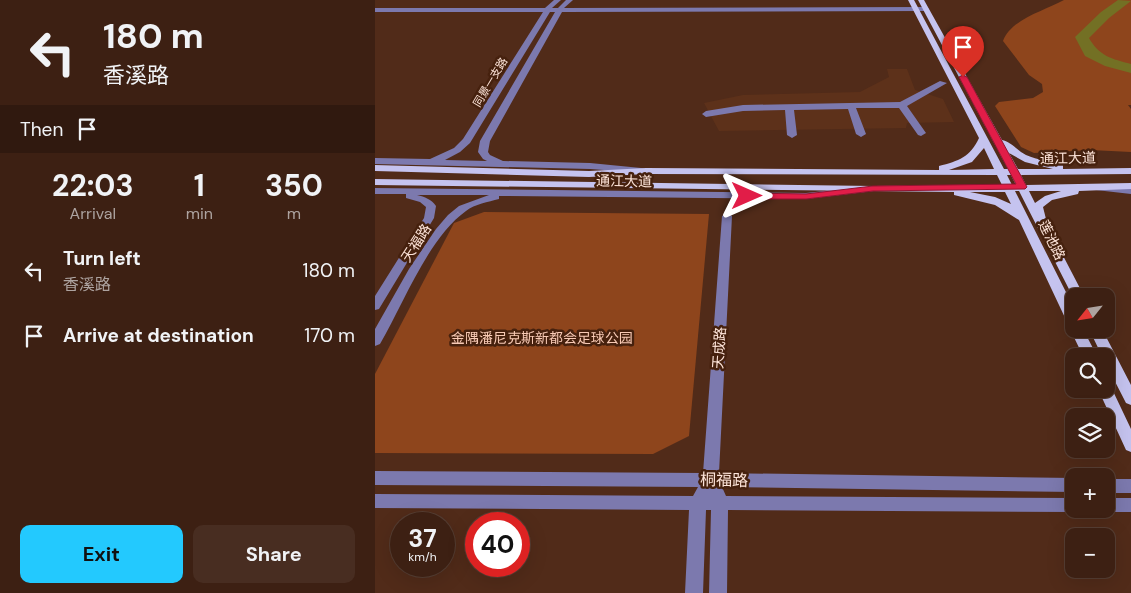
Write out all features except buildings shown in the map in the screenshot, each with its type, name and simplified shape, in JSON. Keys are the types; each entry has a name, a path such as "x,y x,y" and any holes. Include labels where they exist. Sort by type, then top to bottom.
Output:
{"main road":[{"path":"918,5 991,130 1008,149 1017,155 1035,162 1059,167 1099,167 1128,171"},
{"name":"莲池路","path":"918,5 1065,303"},
{"name":"莲池路","path":"991,130 1074,288"},
{"path":"923,173 968,160 977,154 984,138"},
{"name":"通江大道","path":"375,168 589,174 646,171 1015,173 1128,171"},
{"name":"通江大道","path":"375,182 873,188 1093,188 1131,186"},
{"path":"911,188 972,196 1003,204 1015,211 1029,229"},
{"path":"1043,229 1038,208 1040,203 1049,198 1093,188"},
{"path":"1100,338 1131,399"},
{"path":"1109,398 1131,446"}],"street":[{"name":"同景一支路","path":"430,162 457,150 467,141 548,9 570,0"},
{"name":"同景一支路","path":"505,164 485,157 483,152 485,141 560,5"},
{"path":"560,5 918,5"},
{"path":"375,7 548,9"},
{"path":"375,10 548,9"},
{"path":"706,114 743,108 902,105 943,83"},
{"path":"902,105 921,133"},
{"path":"851,106 861,134"},
{"path":"789,108 793,135"},
{"name":"通江大道","path":"375,161 590,166 646,171"},
{"name":"通江大道","path":"375,190 510,194 806,196 873,188"},
{"name":"通江大道","path":"1093,188 1131,191"},
{"name":"天福路","path":"375,306 429,218 431,206 424,200 393,191"},
{"name":"天福路","path":"375,341 429,246 452,216 463,208 481,201 510,194"},
{"name":"天成路","path":"718,593 720,502 711,480 727,216"},
{"name":"桐福路","path":"375,478 1065,485"},
{"name":"天成路","path":"694,593 698,502 711,480"},
{"path":"1115,486 1131,486"},
{"name":"桐福路","path":"375,501 1065,504"},
{"path":"1115,505 1131,505"}],"shaded area":[{"path":"887,69 907,69 915,90 943,99 954,122 907,123 906,128 719,131 704,103 743,95 860,92 889,77"}],"green space":[{"path":"1064,0 1131,0 1131,105 1128,105 1131,109 1131,152 1091,150 1034,153 1021,147 995,106 999,102 1033,98 1043,92 1042,84 1029,75 1003,41 1007,33 1021,21"},
{"name":"金隅潘尼克斯新都会足球公园","path":"484,212 709,214 689,436 653,454 375,453 375,374 454,223"}],"waterway":[{"path":"1126,0 1105,15 1082,37 1090,53 1110,63 1131,69"}],"route":[{"path":"747,196 806,196 873,188 1022,187 963,77"}]}
